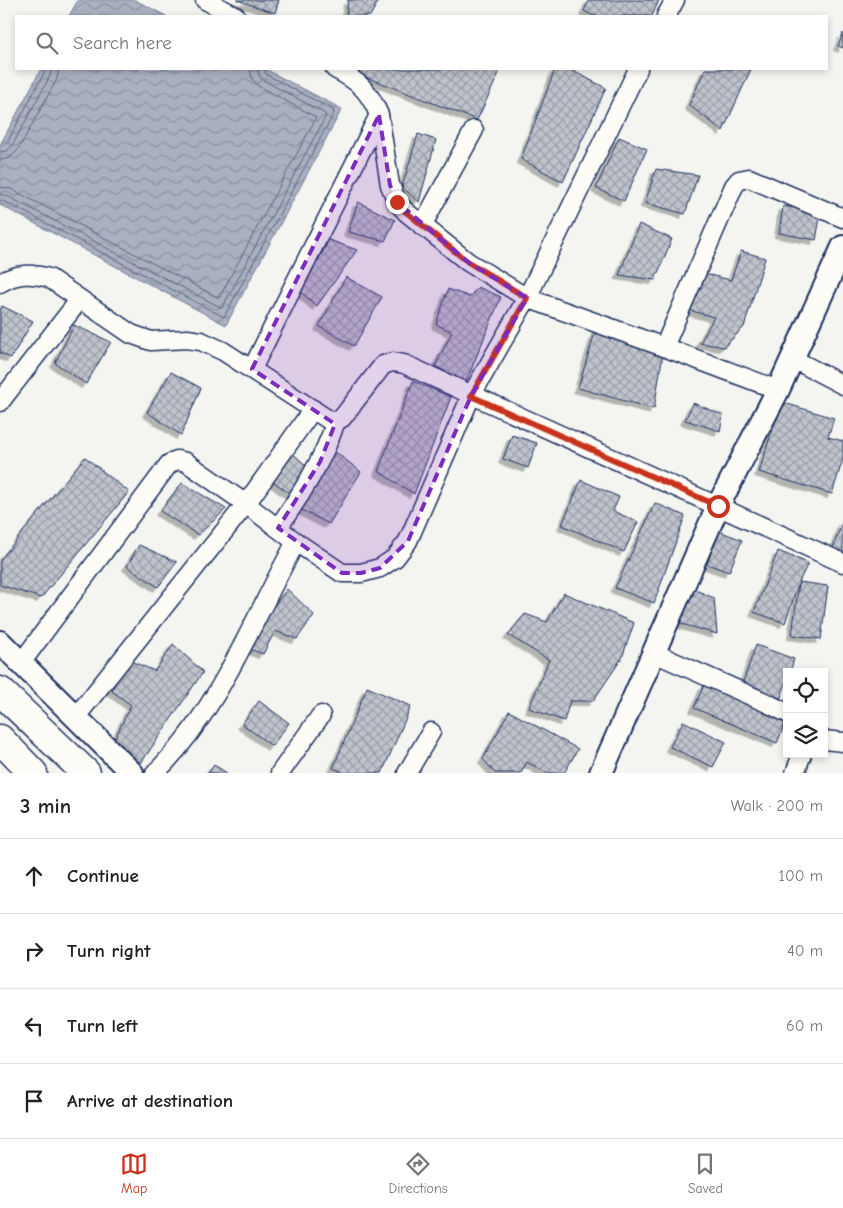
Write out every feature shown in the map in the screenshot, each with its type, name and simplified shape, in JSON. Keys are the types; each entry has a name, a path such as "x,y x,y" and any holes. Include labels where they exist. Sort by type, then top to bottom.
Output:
{"highway":[{"path":"0,691 86,773"},
{"path":"0,739 33,773"}],"street":[{"path":"667,15 675,0"},
{"path":"212,1 234,15"},
{"path":"337,70 365,89 375,105 379,115 390,185 397,202 422,226 468,262 527,298 778,390"},
{"path":"21,663 169,464 177,460 186,462 342,573 361,573 380,568 395,558 408,541 471,396 527,298 638,70"},
{"path":"252,369 379,115"},
{"path":"422,226 474,130"},
{"path":"664,347 734,186 739,180 749,178 843,218"},
{"path":"601,773 718,506 793,359 843,247"},
{"path":"0,282 21,274 36,274 49,278 131,334 151,341 187,339 202,341 223,351 252,369 329,420 336,421 342,418 383,364 393,362 404,364 843,563"},
{"path":"0,402 80,299"},
{"path":"793,359 843,385"},
{"path":"75,718 246,504 313,408"},
{"path":"278,528 320,462 336,421"},
{"path":"155,773 182,744 216,691 252,628 296,542"},
{"path":"0,642 132,773"},
{"path":"654,653 783,711"},
{"path":"280,773 321,715"},
{"path":"406,773 431,732"},
{"path":"828,740 843,742"},
{"path":"795,773 801,758"}],"highlighted area":[{"path":"379,115 390,185 397,202 468,262 527,298 471,396 408,541 380,568 361,573 342,573 278,528 320,462 335,424 252,369"}],"water":[{"path":"78,0 135,0 164,15 70,15"},
{"path":"40,70 267,70 342,109 226,325 0,205 0,145"}],"building":[{"path":"237,0 279,0 275,13"},
{"path":"348,0 379,0 371,15 346,15"},
{"path":"589,0 659,0 652,15 592,15 584,11"},
{"path":"843,33 843,48 838,46"},
{"path":"356,70 501,70 477,120 355,73"},
{"path":"555,70 571,70 606,88 563,182 521,159"},
{"path":"705,70 751,70 723,131 689,105"},
{"path":"418,134 436,140 419,202 402,187"},
{"path":"619,137 647,149 624,201 596,188"},
{"path":"656,169 698,175 685,214 645,203"},
{"path":"358,202 395,220 385,241 348,232"},
{"path":"783,206 821,212 816,240 779,233"},
{"path":"639,224 672,239 655,280 619,275"},
{"path":"329,240 357,250 317,306 301,292"},
{"path":"741,251 765,258 744,327 724,347 700,343 714,317 681,308 696,272 731,280"},
{"path":"346,277 382,297 354,346 319,326"},
{"path":"478,287 501,297 466,382 435,366 452,332 436,324 448,289 470,297"},
{"path":"2,306 33,321 11,358 0,353 0,310"},
{"path":"598,323 664,347 654,409 578,388"},
{"path":"74,325 111,342 86,384 55,363"},
{"path":"171,372 201,388 181,435 147,412"},
{"path":"413,381 451,397 414,494 378,471"},
{"path":"781,402 834,418 828,437 843,441 843,459 832,494 759,472"},
{"path":"693,403 723,415 720,431 685,420"},
{"path":"512,435 537,443 528,468 503,459"},
{"path":"286,447 314,473 297,499 266,476"},
{"path":"333,450 361,472 329,524 300,509"},
{"path":"85,457 129,492 41,598 0,585 0,560"},
{"path":"581,480 619,497 613,511 638,522 624,552 562,525"},
{"path":"182,483 226,509 198,535 160,511"},
{"path":"655,503 685,516 654,603 615,588"},
{"path":"843,520 843,557 831,553"},
{"path":"719,531 742,540 729,572 707,564"},
{"path":"139,545 177,562 158,587 127,566"},
{"path":"778,551 808,563 799,582 785,623 754,612"},
{"path":"799,582 828,586 821,639 792,635"},
{"path":"684,585 714,598 717,634 668,620"},
{"path":"287,589 314,615 297,639 275,631 263,654 242,646"},
{"path":"564,593 634,623 622,658 593,701 570,701 564,721 529,708 549,660 508,635 525,614 547,622"},
{"path":"173,644 203,672 139,766 115,738 131,705 112,691 123,658 155,671"},
{"path":"756,645 794,659 791,668 783,668 783,691 779,702 741,688"},
{"path":"704,685 783,717 783,729 777,743 694,708"},
{"path":"367,687 411,706 382,773 345,773 333,768"},
{"path":"259,701 289,723 272,746 242,724"},
{"path":"509,711 578,749 564,773 547,773 527,762 521,773 495,773 483,759"},
{"path":"683,721 726,742 713,767 670,747"},
{"path":"214,765 227,773 208,773"}],"route":[{"path":"397,202 406,212 468,262 527,298 471,396 718,506"}]}
